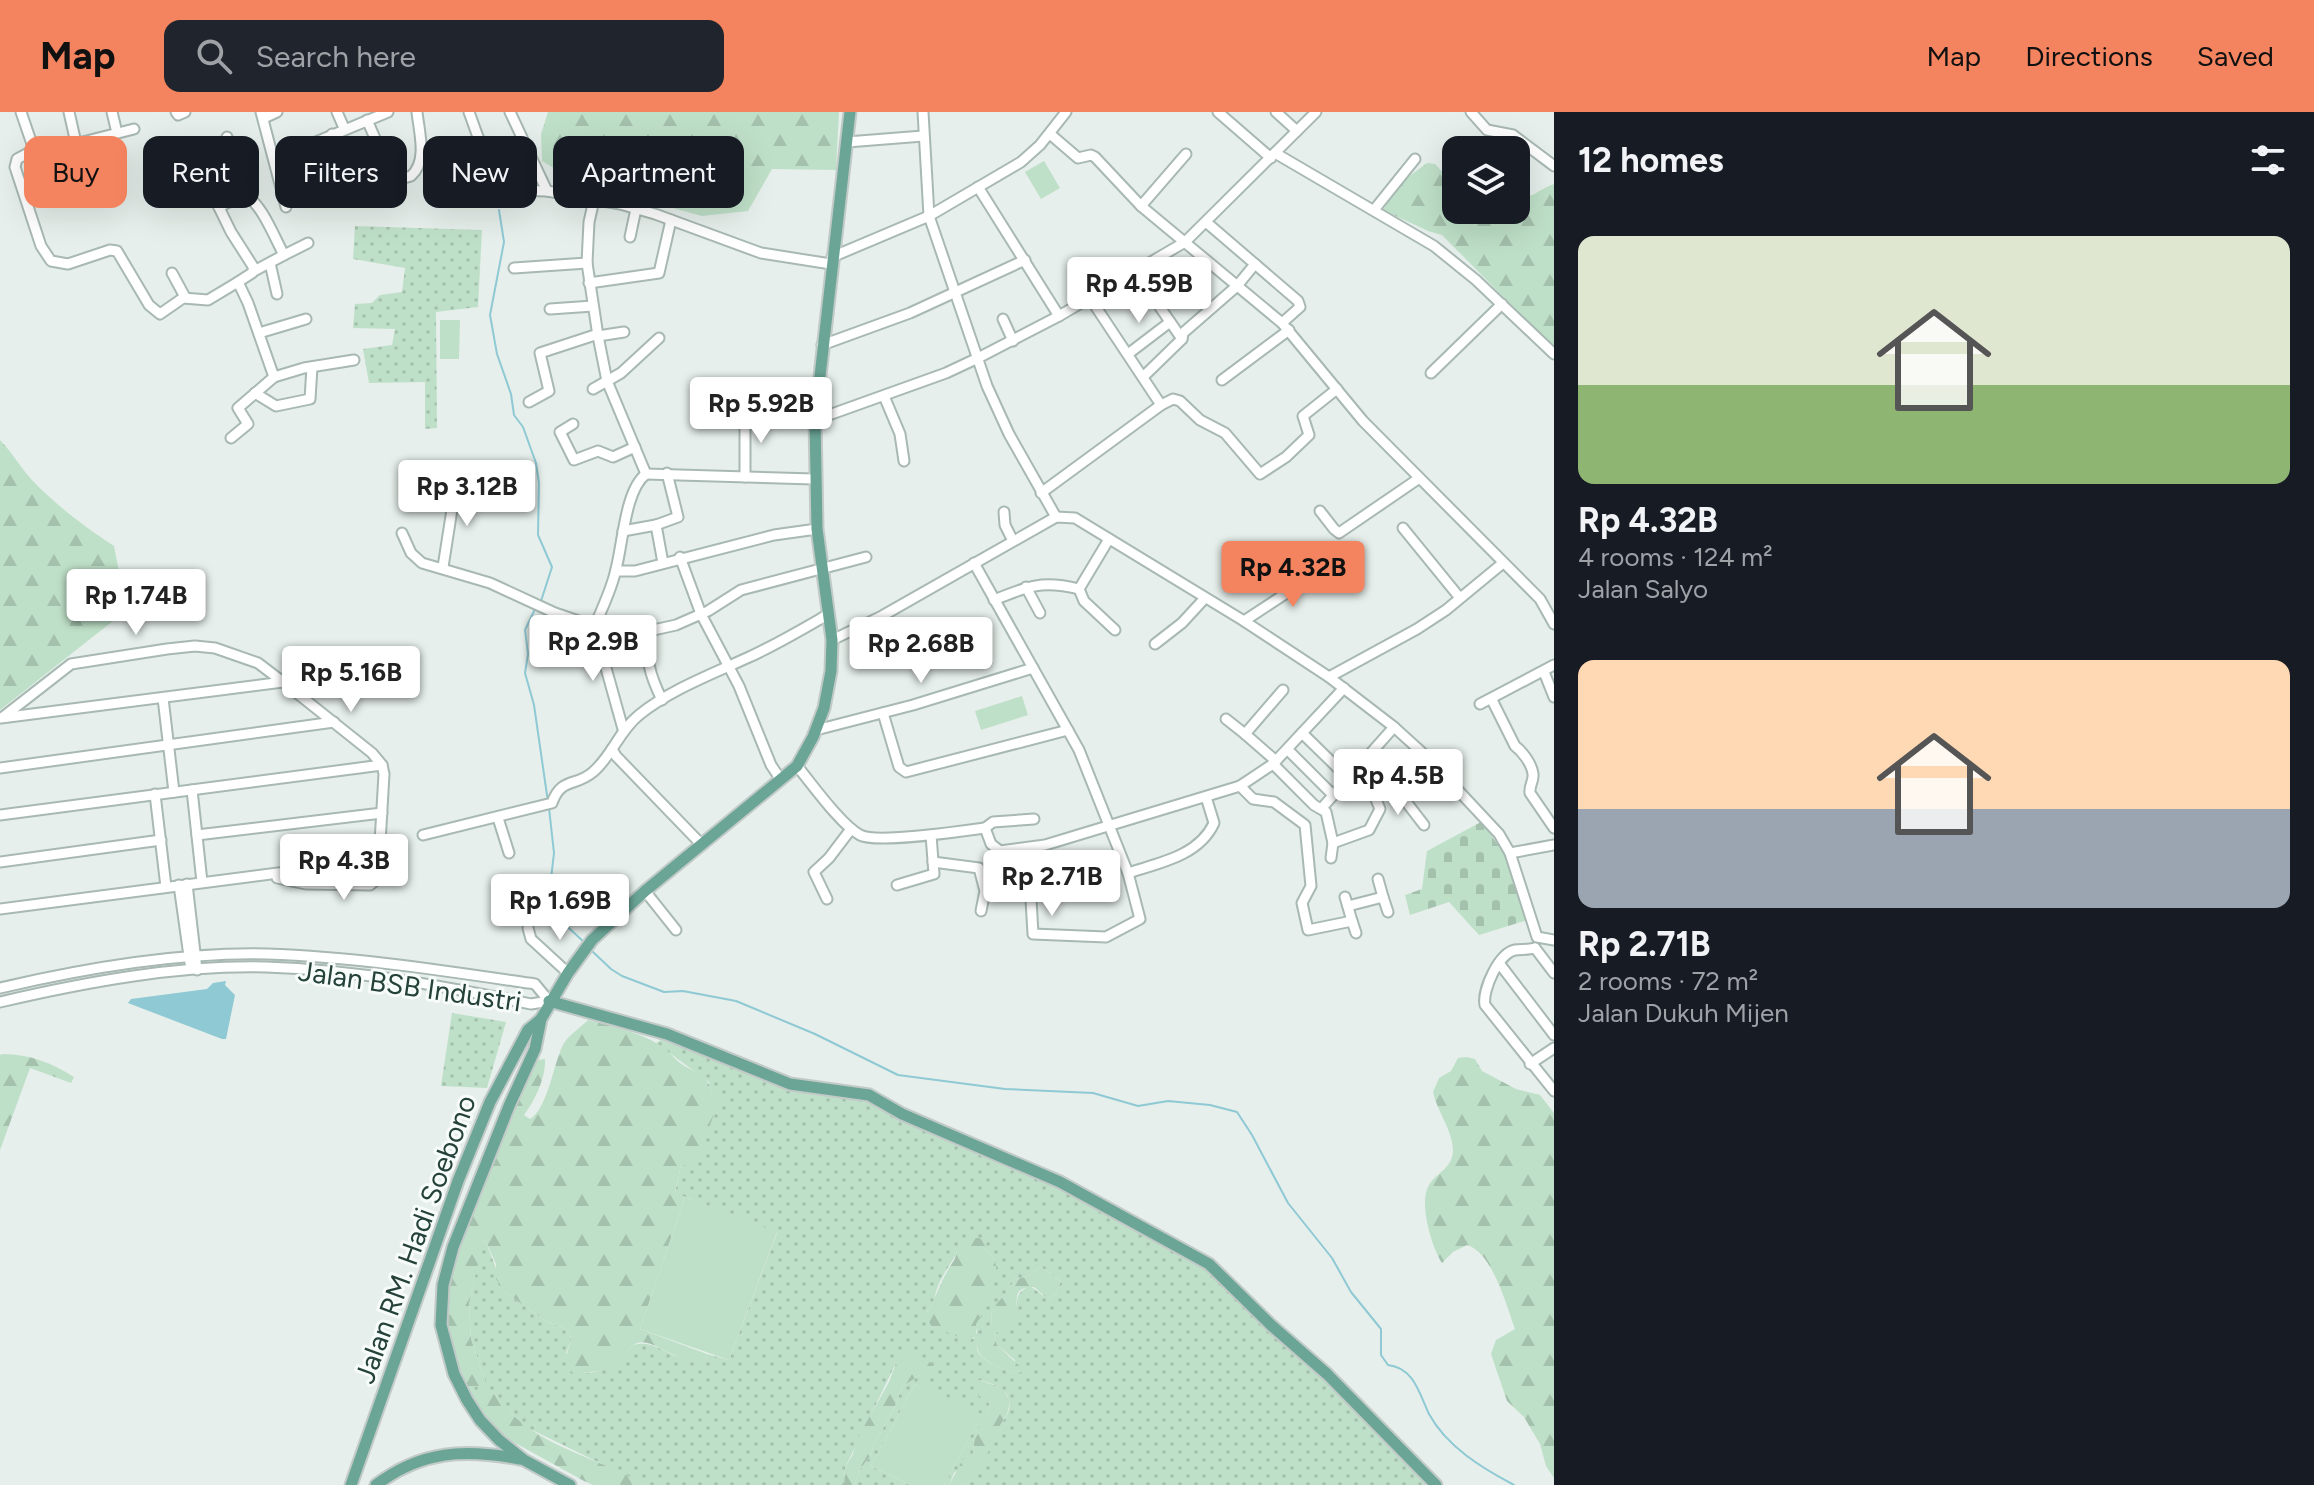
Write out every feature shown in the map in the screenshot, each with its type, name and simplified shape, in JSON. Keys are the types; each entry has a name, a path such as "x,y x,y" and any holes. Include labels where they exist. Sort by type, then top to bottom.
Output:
{"main road":[{"name":"Jalan RM. Hadi Soebono","path":"570,1485 524,1460 480,1420 467,1400 454,1374 441,1325 443,1285 453,1247 535,1049 541,1019 549,1001 583,950 645,891 797,766 816,730 828,693 832,640 817,529 815,420 850,112"},
{"path":"549,1001 667,1034 790,1084 869,1095 902,1114 1060,1182 1209,1264 1327,1374 1436,1485"},
{"name":"Jalan RM. Hadi Soebono","path":"351,1485 458,1181 490,1102 528,1030 541,1019"},
{"path":"376,1485 410,1464 444,1454 467,1452 524,1460"}],"street":[{"path":"21,112 29,136"},
{"path":"69,112 74,136"},
{"path":"112,112 117,133"},
{"path":"176,112 178,115 185,112"},
{"path":"275,159 263,114 277,112"},
{"path":"337,112 344,128"},
{"path":"327,136 388,112"},
{"path":"407,177 418,170 420,160 417,112"},
{"path":"469,112 478,137 510,191 553,192"},
{"path":"510,112 547,191"},
{"path":"923,112 929,216 987,386 1009,434 1056,517"},
{"path":"631,208 761,253 832,260 929,216 1021,162 1050,134 1066,112"},
{"path":"1218,112 1273,155 1434,246 1554,354"},
{"path":"1276,112 1297,131"},
{"path":"815,420 978,358 1059,316 1185,242 1316,112"},
{"path":"1471,112 1487,130 1513,135 1554,166"},
{"path":"367,120 374,136"},
{"path":"105,136 134,129"},
{"path":"1050,134 1078,158 1095,157 1141,206 1286,327 1363,421 1540,599 1554,624"},
{"path":"847,142 923,136"},
{"path":"1141,206 1186,154"},
{"path":"24,155 17,159 15,167 24,194"},
{"path":"1374,210 1415,159"},
{"path":"978,187 1059,316"},
{"path":"28,208 41,246 51,261 68,264 115,250 123,258 156,314 164,313 185,297 208,300 254,271 308,243"},
{"path":"220,208 254,271"},
{"path":"256,208 284,255"},
{"path":"592,208 587,263 607,381 646,474"},
{"path":"630,237 636,209"},
{"path":"589,283 659,273 671,220"},
{"path":"1206,222 1300,303 1286,327 1222,380"},
{"path":"822,345 955,294 1025,260"},
{"path":"270,263 277,294"},
{"path":"514,268 587,263"},
{"path":"1143,377 1182,339 1183,333 1237,286 1255,264"},
{"path":"1135,271 1182,339"},
{"path":"172,273 185,297"},
{"path":"238,282 274,377"},
{"path":"1090,298 1161,405"},
{"path":"1431,373 1502,304"},
{"path":"550,309 593,306"},
{"path":"259,333 306,319"},
{"path":"1003,319 1013,341"},
{"path":"1128,354 1170,322"},
{"path":"529,402 549,391 540,353 598,335 624,332"},
{"path":"593,389 621,373 659,338"},
{"path":"231,438 248,424 238,408 274,377 354,360"},
{"path":"255,393 276,406 310,399 312,367"},
{"path":"1041,493 1173,399 1180,401 1200,420 1225,433 1260,474 1286,457 1306,438 1309,432 1303,416 1337,389"},
{"path":"884,396 900,434 904,461"},
{"path":"745,477 745,405 767,403"},
{"path":"573,424 560,432 574,460 598,451 613,457 635,447"},
{"path":"623,531 678,517 667,473"},
{"path":"623,729 598,628 616,571 632,498 642,476 667,473 814,479"},
{"path":"1320,511 1339,533 1418,479"},
{"path":"443,567 456,484"},
{"path":"1004,512 1005,525 1013,541"},
{"path":"832,640 860,628 1056,517 1075,518 1329,677 1427,757 1499,834 1510,853 1537,937 1535,948 1554,973"},
{"path":"656,525 663,563"},
{"path":"1403,528 1460,598"},
{"path":"616,571 635,571 774,535 817,529"},
{"path":"402,533 415,559 490,583 555,613 598,628 649,631 676,625 701,614 741,590 866,557"},
{"path":"1079,589 1109,539"},
{"path":"680,557 701,614 739,686 771,765 781,780"},
{"path":"974,563 1068,730 1110,825 1140,916 1136,922 1106,937 1033,934 1028,848"},
{"path":"1329,677 1417,629 1503,563"},
{"path":"1244,621 1323,569"},
{"path":"994,600 1026,587 1056,584 1079,589"},
{"path":"1026,587 1040,613"},
{"path":"1079,589 1084,601 1115,630"},
{"path":"1155,644 1182,623 1205,598"},
{"path":"423,835 547,804 557,790 592,774 623,729 640,714 827,615"},
{"path":"649,631 649,674 662,700"},
{"path":"1,719 71,664 205,646 258,663 358,741 382,765 384,774 376,880 370,885 306,884 269,876"},
{"path":"1480,704 1554,665"},
{"path":"816,730 1033,668"},
{"path":"1544,672 1554,697"},
{"path":"1,719 283,682"},
{"path":"985,828 995,849 1028,848 1240,786 1288,750 1344,688"},
{"path":"1245,734 1283,690"},
{"path":"163,698 174,792"},
{"path":"1492,700 1515,746 1522,751 1532,770 1530,793 1554,828"},
{"path":"883,713 899,767 906,772 1068,730"},
{"path":"1226,719 1245,734 1330,820 1331,858"},
{"path":"0,768 334,722"},
{"path":"1321,809 1394,727"},
{"path":"1302,733 1375,797 1380,809 1369,830 1333,843"},
{"path":"612,749 702,845"},
{"path":"1288,750 1333,795"},
{"path":"1397,790 1427,757"},
{"path":"1369,758 1424,825"},
{"path":"0,815 382,765"},
{"path":"797,766 851,829 865,838 931,835 985,828 993,822 1034,819"},
{"path":"1240,786 1253,799 1274,802 1305,825 1311,886 1302,903 1308,930 1352,921"},
{"path":"192,790 202,882"},
{"path":"155,794 166,887"},
{"path":"1128,873 1182,856 1208,834 1214,823 1206,797"},
{"path":"197,835 382,813"},
{"path":"498,818 509,853"},
{"path":"827,899 814,872 851,829"},
{"path":"897,885 934,874 931,835"},
{"path":"0,862 161,840"},
{"path":"1510,853 1554,845"},
{"path":"0,909 379,860"},
{"path":"933,862 979,868 985,891 981,911"},
{"path":"1378,879 1388,912"},
{"path":"183,885 194,970"},
{"path":"645,891 676,930"},
{"path":"1356,933 1346,902 1383,897"},
{"path":"528,928 531,939 568,973"},
{"path":"1537,937 1554,940"},
{"path":"1535,948 1513,950 1499,963 1485,989 1485,1005 1554,1091"},
{"name":"Jalan BSB Industri","path":"0,988 56,975 192,958 267,954 402,964 535,984 549,1001"},
{"path":"1499,963 1554,1035"},
{"name":"Jalan BSB Industri","path":"0,1002 89,984 194,970 266,967 396,978 531,1004 549,1001"},
{"path":"1530,1064 1554,1048"}],"green space":[{"path":"548,112 839,112 836,170 772,169 748,211 702,216 673,208 744,208 744,136 553,136 553,168 542,161 541,134"},
{"path":"1044,161 1060,188 1041,199 1025,172"},
{"path":"1427,163 1435,164 1442,172 1442,224 1530,224 1530,196 1554,184 1554,348 1442,235 1383,210 1400,183"},
{"path":"355,226 482,230 478,307 436,312 437,428 425,429 425,382 369,383 363,349 392,345 395,329 353,328 355,304 372,303 380,295 402,292 405,268 353,259"},
{"path":"440,320 460,320 459,359 440,359"},
{"path":"0,440 50,498 114,546 119,572 146,595 0,710"},
{"path":"1022,696 1028,715 981,730 975,711"},
{"path":"1481,822 1508,858 1528,920 1479,935 1449,902 1410,915 1405,895 1422,889 1427,851"},
{"path":"452,1013 506,1022 487,1088 441,1086"},
{"path":"588,1020 656,1043 705,1078 712,1093 719,1099 696,1166 681,1165 675,1192 685,1197 640,1329 707,1354 706,1360 696,1364 640,1342 630,1348 614,1369 574,1374 567,1361 572,1338 562,1327 547,1322 505,1292 496,1279 496,1264 483,1241 469,1304 471,1339 485,1381 479,1387 467,1386 453,1355 445,1304 465,1231 529,1073 538,1060 545,1059 539,1088 524,1115 530,1119 542,1105 564,1043"},
{"path":"661,1040 776,1086 868,1100 1058,1186 1206,1268 1323,1378 1429,1485 967,1485 1010,1406 1003,1390 980,1380 989,1411 976,1435 973,1454 954,1473 949,1485 944,1485 980,1418 915,1384 871,1466 910,1485 854,1485 894,1409 902,1387 921,1374 935,1375 896,1363 845,1468 844,1485 645,1485 526,1427 503,1406 495,1393 475,1402 464,1383 485,1381 471,1339 469,1304 482,1241 486,1242 505,1292 547,1322 562,1327 572,1338 566,1353 583,1373 605,1368 633,1345 639,1344 653,1346 689,1361 706,1360 707,1354 729,1360 777,1233 675,1193 681,1165 712,1093 709,1082 656,1043","holes":["960,1243 985,1248 995,1260 990,1294 975,1324 977,1332 974,1339 931,1326 927,1312","1041,1267 1061,1281 1055,1295 1048,1299 1030,1286 1025,1289 1019,1294 1013,1317 994,1335 997,1345 1015,1360 1015,1374 985,1359 977,1350 977,1345 991,1324 994,1308 1014,1280 1028,1276"]},
{"path":"0,1055 40,1060 74,1077 71,1083 30,1068 0,1150"},
{"path":"1458,1058 1475,1059 1482,1071 1516,1089 1540,1095 1554,1113 1554,1478 1546,1466 1540,1444 1524,1417 1507,1401 1491,1354 1496,1340 1515,1329 1497,1281 1484,1258 1467,1245 1453,1252 1442,1263 1428,1225 1426,1193 1432,1181 1450,1162 1453,1151 1433,1092 1439,1078 1451,1071"},
{"path":"685,1197 777,1232 729,1360 640,1329"},
{"path":"985,1240 985,1248 995,1260 997,1274 985,1310 976,1324 976,1336 969,1341 931,1326 926,1315 961,1241"},
{"path":"1041,1267 1061,1281 1055,1295 1048,1299 1034,1287 1022,1289 1017,1296 1012,1319 994,1335 997,1345 1025,1371 1015,1374 988,1361 977,1346 991,1324 992,1311 1014,1280 1028,1276"},
{"path":"908,1352 927,1359 936,1368 935,1375 921,1374 902,1387 894,1409 854,1485 844,1485 845,1468 857,1439 889,1382 896,1363"},
{"path":"979,1380 1002,1388 1010,1401 1007,1415 998,1428 996,1440 967,1485 949,1485 963,1459 973,1454 976,1434 989,1411 989,1403 974,1389"},
{"path":"915,1384 980,1413 944,1485 910,1485 871,1466"},
{"path":"495,1393 525,1426 564,1448 645,1485 593,1485 508,1439 482,1415 475,1402 477,1395"}],"water":[{"path":"226,981 225,985 235,995 226,1039 128,1003 131,999 207,989 213,983"}],"waterway":[{"path":"499,210 504,242 490,315 514,415 523,427 536,463 539,483 538,535 552,567 541,601"},
{"path":"535,609 525,630 528,654 525,673 534,705 548,802"},
{"path":"549,808 554,853 549,896 557,917 585,943"},
{"path":"592,951 622,976 664,992 683,991 736,1001 815,1034 898,1075 1005,1089 1093,1093 1138,1106 1168,1101 1210,1105 1237,1112 1288,1203 1332,1258 1351,1292 1381,1329 1381,1355 1388,1365 1410,1376 1429,1414 1445,1437 1478,1464 1514,1485"}]}
